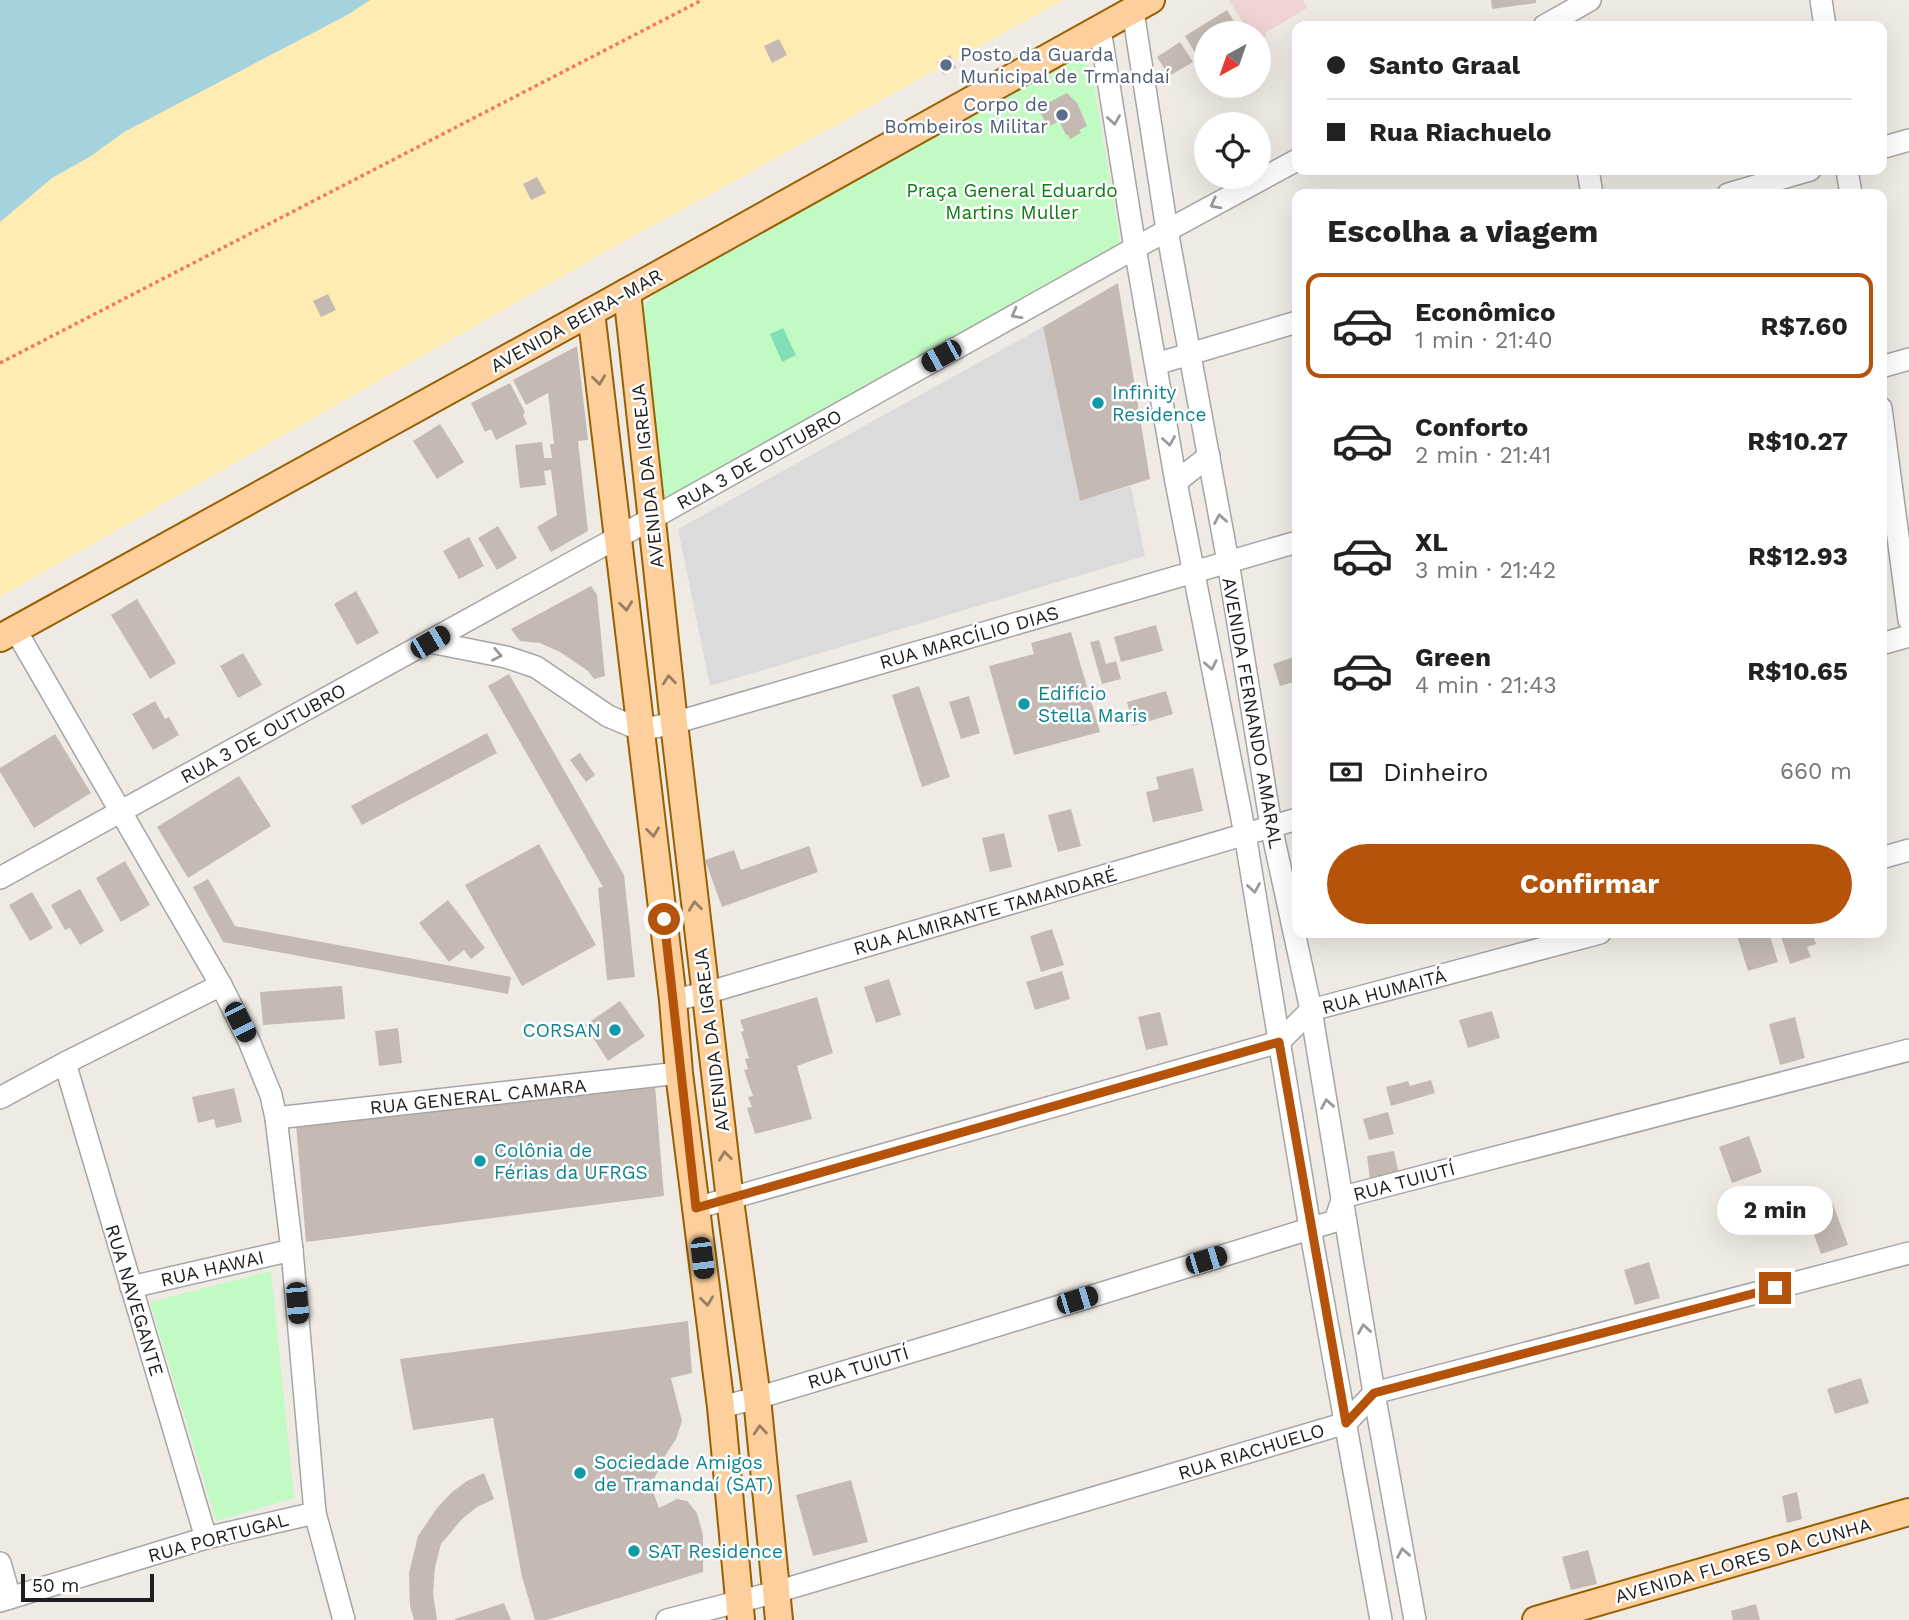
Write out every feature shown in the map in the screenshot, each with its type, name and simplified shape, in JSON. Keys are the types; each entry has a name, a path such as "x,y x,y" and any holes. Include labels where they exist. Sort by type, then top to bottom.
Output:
{"main road":[{"name":"AVENIDA BEIRA-MAR","path":"8,633 1142,6"},
{"name":"AVENIDA DA IGREJA","path":"626,292 730,1200 757,1398 779,1620"},
{"name":"AVENIDA DA IGREJA","path":"591,312 721,1407 740,1610"},
{"name":"AVENIDA FLORES DA CUNHA","path":"1536,1620 1909,1512"}],"street":[{"path":"1557,17 1590,0"},
{"path":"1821,0 1824,21"},
{"name":"AVENIDA FERNANDO AMARAL","path":"1142,6 1167,230 1228,562 1271,826 1292,923"},
{"name":"AVENIDA FERNANDO AMARAL","path":"1100,29 1176,482 1245,834 1310,1228 1381,1620"},
{"path":"1887,146 1909,140"},
{"name":"RUA 3 DE OUTUBRO","path":"0,878 1292,163"},
{"path":"1745,189 1793,175"},
{"path":"1156,364 1292,324"},
{"path":"1887,365 1909,359"},
{"path":"1887,453 1909,620"},
{"path":"1176,482 1209,456"},
{"name":"RUA MARCÍLIO DIAS","path":"641,730 674,723 1292,543"},
{"path":"8,633 120,811 221,985 249,1041 271,1095 292,1250 315,1513 344,1620"},
{"path":"1887,642 1909,636"},
{"path":"430,642 506,657 536,667 608,716 641,730"},
{"name":"RUA ALMIRANTE TAMANDARÉ","path":"673,1000 706,993 1292,820"},
{"path":"1887,856 1909,850"},
{"name":"AVENIDA FERNANDO AMARAL","path":"1295,938 1311,1010 1374,1393 1415,1620"},
{"name":"RUA HUMAITÁ","path":"696,1208 1279,1042 1311,1010 1582,938"},
{"path":"0,1098 221,985"},
{"name":"RUA TUIUTÍ","path":"721,1407 1335,1221 1343,1197 1909,1050"},
{"name":"RUA NAVEGANTE","path":"65,1063 206,1538"},
{"name":"RUA GENERAL CAMARA","path":"276,1118 680,1073"},
{"name":"RUA HAWAI","path":"131,1287 292,1250"},
{"path":"1374,1393 1909,1253"},
{"name":"RUA RIACHUELO","path":"667,1620 740,1610 776,1592 1346,1423 1374,1393"},
{"name":"RUA PORTUGAL","path":"5,1599 206,1538 315,1513"},
{"path":"0,1563 5,1599"}],"path":[{"path":"0,363 702,0"}],"shaded area":[{"path":"1229,0 1303,0 1307,8 1271,29 1271,21 1242,21"},
{"path":"1043,327 1080,501 1131,486 1145,556 710,686 678,529"}],"sand":[{"path":"370,0 1063,0 596,257 0,597 0,222 52,178 91,156 124,132 349,14"}],"green space":[{"name":"Praça General Eduardo Martins Muller","path":"1080,57 1092,71 1121,246 661,500 642,309 654,294"},
{"path":"783,328 796,355 782,362 770,334"},
{"path":"271,1271 294,1498 216,1521 150,1302"}],"water":[{"path":"0,0 370,0 349,14 124,132 91,156 52,178 0,222"}],"building":[{"path":"1491,0 1536,0 1536,3 1492,9"},
{"path":"1227,10 1234,21 1209,21"},
{"path":"1194,30 1194,51 1185,36"},
{"path":"779,39 787,55 772,63 764,46"},
{"path":"1180,42 1193,62 1169,76 1157,57"},
{"name":"Posto da Guarda Municipal de Trmandaí","path":"950,55 956,68 943,74 937,62"},
{"name":"Corpo de Bombeiros Militar","path":"1067,93 1077,103 1087,126 1070,139 1059,121 1048,127 1038,108"},
{"path":"537,177 546,193 531,200 523,184"},
{"name":"Infinity Residence","path":"1118,283 1150,479 1080,501 1043,327"},
{"path":"328,294 336,310 321,317 313,301"},
{"path":"577,346 588,440 578,441 588,531 551,552 537,527 557,515 551,470 544,471 546,485 520,488 515,445 542,442 544,458 552,458 550,444 554,444 548,393 526,405 513,380"},
{"path":"510,383 525,412 523,415 527,424 496,440 491,429 485,432 471,403"},
{"path":"440,424 464,462 437,479 413,441"},
{"path":"498,526 517,558 497,570 478,538"},
{"path":"469,537 484,566 459,579 443,551"},
{"path":"591,586 597,595 605,676 594,679 588,671 560,652 540,643 520,641 511,629"},
{"path":"356,591 379,633 357,645 334,604"},
{"path":"137,599 176,663 150,679 111,615"},
{"path":"1156,625 1163,651 1121,662 1114,637"},
{"path":"1071,632 1100,732 1014,755 989,666 1034,654 1031,643"},
{"path":"1099,640 1106,664 1116,661 1121,679 1102,684 1090,642"},
{"path":"243,653 262,685 238,698 220,666"},
{"path":"1292,658 1292,682 1280,686 1273,664"},
{"path":"509,674 624,875 635,977 607,980 598,888 603,887 488,686"},
{"path":"919,686 950,777 922,787 892,695"},
{"path":"1166,691 1173,714 1133,726 1127,702"},
{"path":"969,696 980,733 961,739 949,702"},
{"path":"155,701 165,719 169,717 179,735 153,750 132,714"},
{"path":"487,733 497,753 362,825 351,806"},
{"path":"55,734 91,793 34,828 0,768"},
{"path":"580,753 595,775 586,782 570,760"},
{"path":"1193,768 1203,811 1153,822 1146,792 1159,789 1156,777"},
{"path":"239,776 271,826 188,878 157,827"},
{"path":"1071,809 1081,846 1058,852 1048,815"},
{"path":"1004,833 1012,867 990,872 982,838"},
{"path":"539,844 596,945 522,986 465,885"},
{"path":"809,846 818,872 722,907 705,860 734,850 741,870"},
{"path":"125,861 150,905 121,922 96,878"},
{"path":"208,879 235,926 511,977 508,994 223,942 193,887"},
{"path":"80,889 104,931 80,945 70,928 65,930 51,905"},
{"path":"32,892 53,928 30,941 9,905"},
{"path":"448,900 485,948 471,959 464,950 449,962 419,923"},
{"path":"1052,929 1064,965 1041,972 1030,936"},
{"path":"1738,938 1771,938 1778,962 1748,971"},
{"path":"1782,938 1814,938 1816,944 1807,947 1811,957 1790,964"},
{"path":"1062,971 1070,999 1035,1010 1026,982"},
{"path":"889,979 901,1015 876,1023 864,987"},
{"path":"342,986 345,1019 263,1025 260,992"},
{"path":"817,997 833,1053 797,1066 812,1119 755,1134 747,1108 752,1107 748,1097 753,1096 744,1070 748,1069 745,1059 749,1058 740,1020"},
{"name":"CORSAN","path":"620,1001 645,1036 608,1061 585,1025"},
{"path":"1492,1011 1500,1038 1468,1048 1459,1020"},
{"path":"1160,1012 1168,1045 1146,1050 1138,1017"},
{"path":"1795,1017 1805,1058 1780,1065 1769,1024"},
{"path":"398,1028 402,1063 379,1066 375,1031"},
{"path":"1431,1080 1435,1093 1391,1106 1386,1087 1408,1081 1410,1086"},
{"name":"Colônia de Férias da UFRGS","path":"655,1086 664,1196 306,1242 296,1125"},
{"path":"234,1088 242,1122 216,1128 214,1119 198,1123 192,1097"},
{"path":"1388,1112 1394,1134 1369,1140 1363,1119"},
{"path":"1749,1136 1762,1172 1732,1183 1719,1147"},
{"path":"1394,1151 1399,1175 1370,1180 1367,1156"},
{"path":"1833,1204 1848,1245 1821,1254 1806,1213"},
{"path":"1649,1262 1660,1298 1635,1305 1624,1270"},
{"name":"Sociedade Amigos de Tramandaí (SAT)","path":"688,1321 692,1373 671,1378 682,1421 676,1439 651,1486 659,1508 677,1499 687,1501 697,1513 703,1535 703,1572 547,1620 535,1620 522,1577 493,1418 413,1430 400,1359"},
{"path":"1861,1378 1869,1403 1835,1414 1827,1389"},
{"path":"484,1473 494,1499 477,1507 462,1519 441,1544 435,1567 433,1593 437,1620 414,1620 410,1606 409,1573 418,1536 452,1492"},
{"path":"851,1480 868,1542 813,1556 796,1495"},
{"path":"1797,1492 1802,1519 1787,1523 1782,1496"},
{"path":"1588,1550 1597,1584 1571,1590 1562,1557"},
{"path":"504,1603 511,1620 455,1620 455,1619"},
{"path":"1756,1604 1760,1620 1733,1620 1731,1611"}],"place":[{"name":"Posto da Guarda Municipal de Trmandaí","path":"946,65"},
{"name":"Corpo de Bombeiros Militar","path":"1062,115"},
{"name":"Infinity Residence","path":"1098,403"},
{"name":"Edifício Stella Maris","path":"1024,704"},
{"name":"CORSAN","path":"615,1030"},
{"name":"Colônia de Férias da UFRGS","path":"480,1161"},
{"name":"Sociedade Amigos de Tramandaí (SAT)","path":"580,1473"},
{"name":"SAT Residence","path":"634,1551"}],"route":[{"path":"664,919 696,1208 1279,1042 1346,1423 1374,1393 1775,1288"}]}
